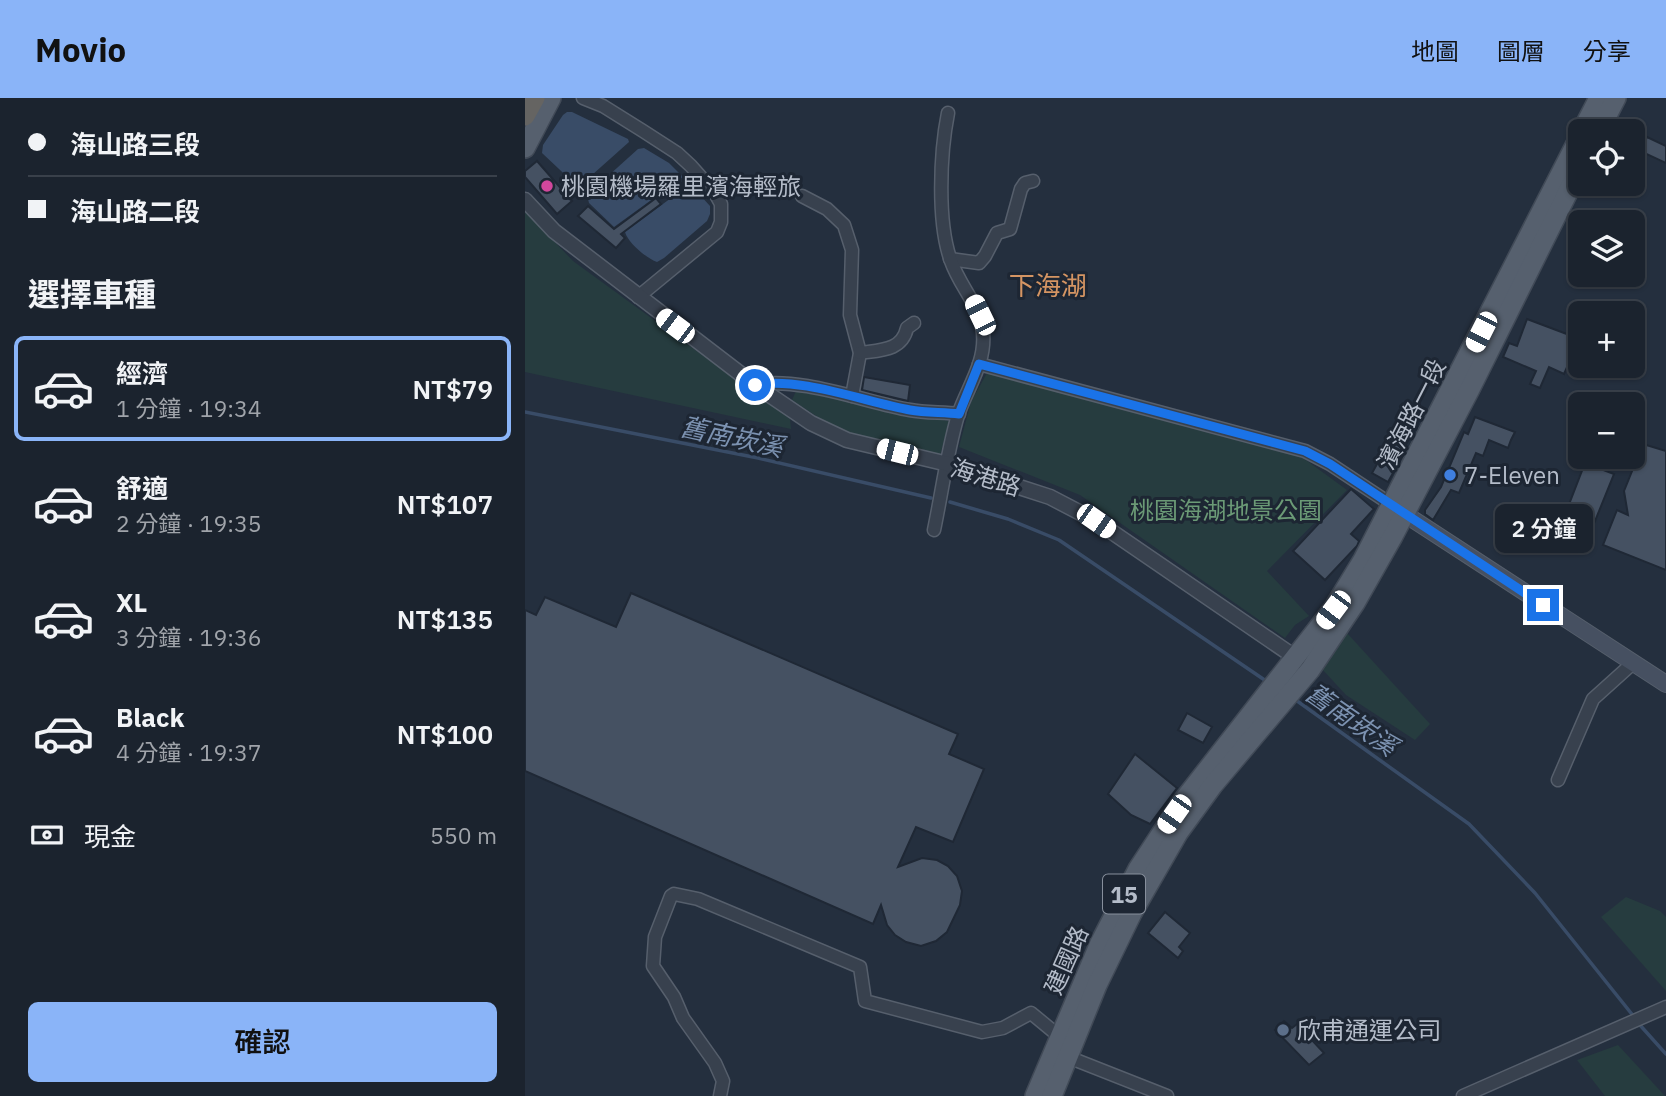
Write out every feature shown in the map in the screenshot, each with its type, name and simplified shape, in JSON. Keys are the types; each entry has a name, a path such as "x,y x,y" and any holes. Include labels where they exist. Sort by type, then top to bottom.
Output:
{"highway":[{"path":"525,116 535,98"}],"main road":[{"path":"525,148 551,98"},
{"name":"濱海路一段","path":"1588,119 1599,98"},
{"path":"1605,119 1616,98"},
{"name":"濱海路一段","path":"1300,669 1355,603 1398,510 1470,389 1568,162"},
{"name":"濱海路一段","path":"1517,276 1568,189"},
{"path":"1398,510 1666,684"},
{"name":"15","path":"1260,716 1300,669"},
{"name":"建國路","path":"1035,1096 1100,943 1138,869 1182,802 1260,716"},
{"name":"建國路","path":"1052,1096 1113,951 1178,833 1260,716"}],"street":[{"path":"583,98 609,110 677,153 715,193 721,204 717,232 638,297"},
{"path":"934,530 959,414 979,364 984,336 980,315 960,284 950,259 944,230 942,153 948,113"},
{"path":"950,259 979,263 996,233 1010,229 1021,189 1025,183 1033,181"},
{"path":"803,196 827,209 844,225 852,250 850,315 860,353 852,396"},
{"name":"海港路","path":"525,200 554,232 755,385 811,423 847,440 948,464 1050,497 1096,521 1300,669"},
{"path":"860,353 898,345 905,338 907,328 913,323"},
{"path":"979,364 1305,451 1330,464 1398,510"},
{"path":"755,385 773,382 911,410 959,414"},
{"path":"1558,780 1593,699 1633,663"},
{"path":"720,1096 723,1082 715,1063 683,1018 674,997 653,967 655,937 674,894 698,899 860,967 865,1001 982,1032 1003,1028 1031,1013 1059,1037"},
{"path":"1463,1096 1666,1007"},
{"path":"1068,1057 1167,1096"}],"green space":[{"path":"525,211 573,261 790,419 791,429 525,372"},
{"name":"桃園海湖地景公園","path":"987,373 1299,455 1347,490 1267,571 1309,616 1295,625 1285,638 1080,495 959,447 971,402"},
{"path":"796,391 949,421 940,456 842,433 792,400"},
{"path":"1347,633 1430,724 1415,740 1346,695 1323,670"},
{"path":"1626,897 1660,911 1666,917 1666,991 1601,917"},
{"path":"1618,1045 1665,1096 1605,1096 1577,1060"}],"water":[{"path":"567,112 628,139 629,142 583,183 576,185 542,153 543,145"},
{"path":"644,148 669,163 683,177 614,227 589,203 587,195 638,149"},
{"path":"690,184 710,206 710,214 707,221 657,262 643,254 625,232"}],"building":[{"path":"1647,137 1666,146 1666,163 1645,153"},
{"path":"537,161 572,201 557,214 525,177 525,171"},
{"path":"656,198 661,204 621,234 625,238 616,248 578,216 588,206 614,229"},
{"path":"1527,319 1568,334 1568,365 1564,374 1549,367 1540,388 1530,384 1536,371 1503,357 1509,343 1517,346"},
{"path":"864,377 910,385 908,401 862,390"},
{"path":"1475,417 1515,432 1508,448 1489,440 1483,456 1476,453 1459,493 1451,490 1433,520 1425,514 1425,510 1441,487 1464,432 1468,434"},
{"path":"1390,441 1406,450 1388,482 1372,473"},
{"path":"1645,445 1666,451 1666,570 1603,545 1617,510 1628,515 1624,491 1633,469 1645,469"},
{"path":"1583,469 1601,469 1614,474 1589,536 1561,525"},
{"path":"1351,489 1374,509 1351,534 1359,541 1357,546 1325,580 1293,551"},
{"path":"631,593 958,734 949,754 984,769 953,842 916,827 898,867 922,858 937,860 948,866 957,876 962,891 960,905 947,932 936,941 921,946 906,942 895,935 887,925 881,905 873,924 525,771 525,610 536,615 545,597 616,627"},
{"path":"1187,713 1212,727 1203,743 1178,730"},
{"path":"1135,754 1177,788 1150,824 1131,815 1108,794"},
{"path":"1165,912 1190,933 1179,947 1183,951 1178,958 1148,933"},
{"path":"1284,1021 1292,1028 1297,1024 1324,1053 1309,1065 1275,1030"}],"waterway":[{"name":"舊南崁溪","path":"525,412 758,458 931,498"},
{"name":"舊南崁溪","path":"950,502 1008,519 1059,540 1269,683"},
{"name":"舊南崁溪","path":"1293,698 1469,824 1535,893 1635,1018"},
{"name":"舊南崁溪","path":"1639,1024 1666,1054"}],"place":[{"name":"桃園機場羅里濱海輕旅","path":"547,186"},
{"name":"7-Eleven","path":"1450,475"},
{"name":"欣甫通運公司","path":"1283,1030"}],"district":[{"name":"下海湖","path":"1048,285"}],"route":[{"path":"755,385 773,382 911,410 959,414 979,364 1305,451 1330,464 1543,605"}]}
